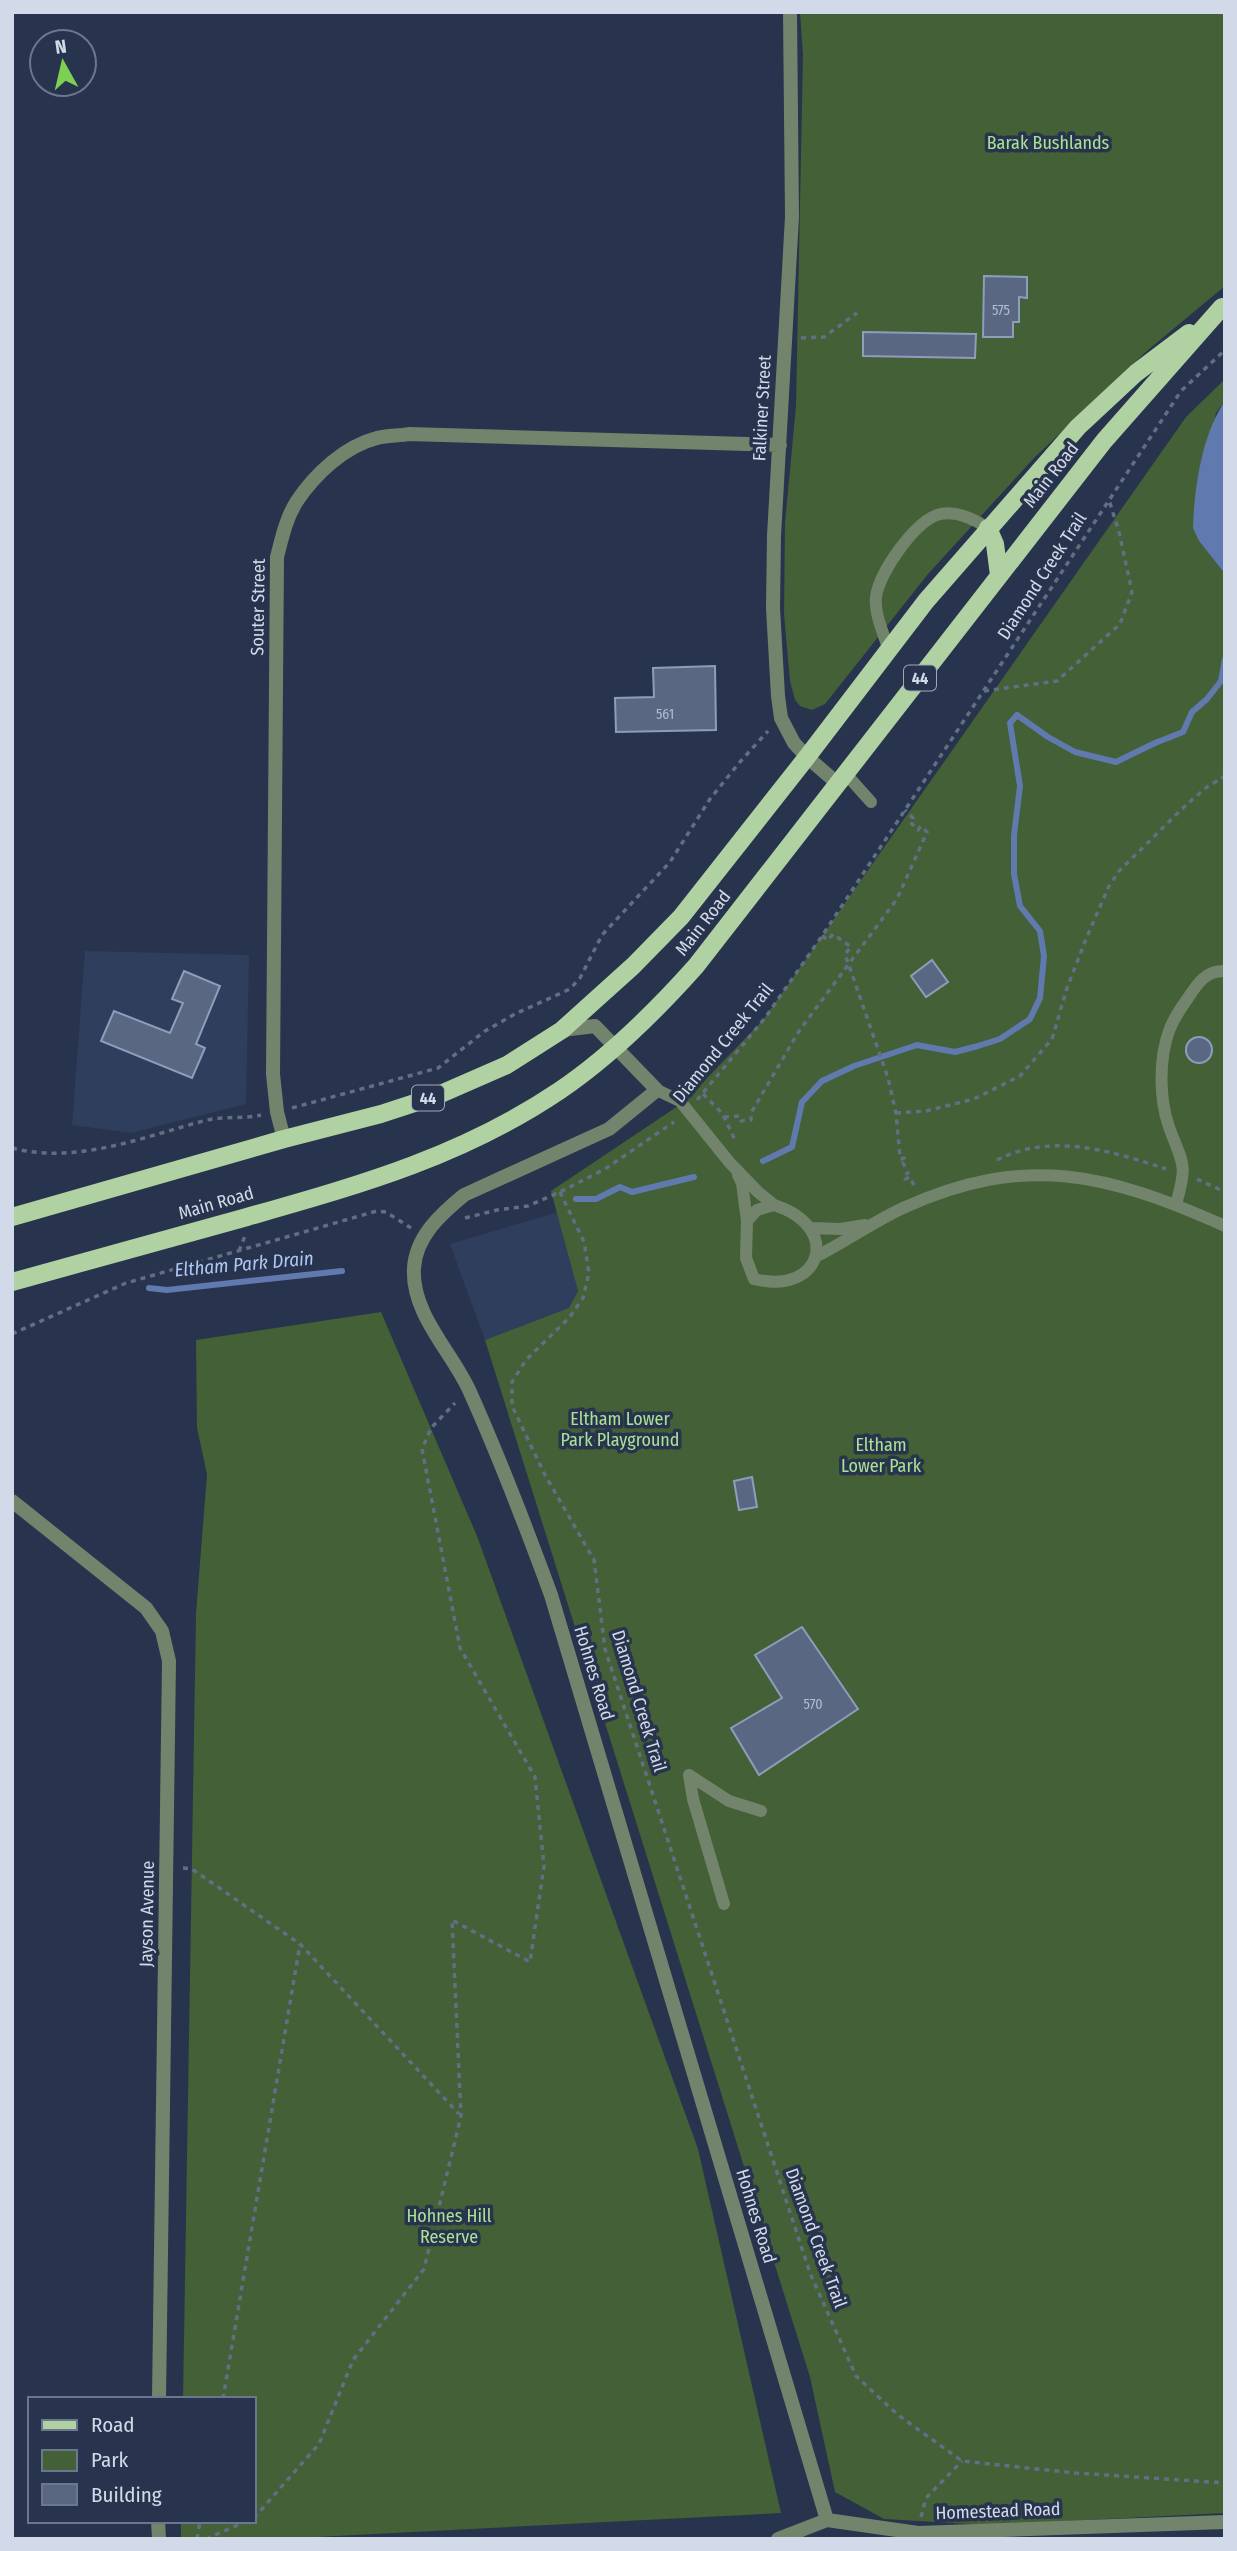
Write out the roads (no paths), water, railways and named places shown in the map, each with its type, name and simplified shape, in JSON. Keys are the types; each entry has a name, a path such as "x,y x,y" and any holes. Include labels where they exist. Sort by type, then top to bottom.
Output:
{"main road":[{"name":"Main Road","path":"12,1217 381,1114 436,1096 507,1065 562,1030 633,966 681,916 926,601 1088,418 1136,373 1224,306"},
{"name":"Main Road","path":"12,1282 376,1180 419,1164 468,1143 515,1118 561,1090 616,1047 657,1010 696,967 1104,441 1224,306"},
{"path":"988,528 995,544 999,575"}],"street":[{"name":"Falkiner Street","path":"790,12 792,217 774,536 773,608 778,696 781,718 794,743 807,757 842,778"},
{"name":"Souter Street","path":"284,1139 277,1112 273,1074 277,557 284,528 296,502 318,475 345,452 376,438 409,435 780,445"},
{"path":"562,1030 595,1026 657,1090"},
{"name":"Hohnes Road","path":"657,1090 609,1129 464,1195 428,1230 418,1250 414,1268 416,1287 424,1312 469,1388 510,1483 551,1595 827,2519"},
{"name":"Jayson Avenue","path":"12,1501 146,1608 162,1631 169,1661 159,2397"},
{"path":"778,2539 827,2519"},
{"name":"Homestead Road","path":"827,2519 918,2533 1225,2522"}],"lane":[{"path":"889,651 877,613 878,587 895,557 916,530 938,514 950,513 974,519 988,528"},
{"path":"842,778 871,802"},
{"path":"1176,1204 1184,1175 1182,1158 1163,1098 1166,1044 1172,1023 1200,980 1218,971 1225,971"},
{"path":"657,1090 680,1101 730,1163 758,1192 811,1228 817,1244 815,1257 811,1266 799,1277 773,1284 754,1279 746,1258 747,1221 742,1183 730,1163"},
{"path":"815,1257 903,1208 945,1192 990,1179 1016,1175 1047,1175 1101,1181 1126,1187 1176,1204 1225,1226"},
{"path":"747,1221 757,1210 774,1205"},
{"path":"811,1228 841,1229 872,1224"},
{"path":"724,1904 693,1799 689,1775 729,1801 761,1811"}],"waterway":[{"path":"763,1161 792,1147 802,1102 822,1081 854,1066 917,1045 955,1052 978,1046 1000,1039 1030,1019 1040,998 1044,956 1040,931 1020,906 1014,874 1014,835 1020,786 1010,723 1017,715 1075,752 1116,762 1183,732 1192,712 1221,681 1225,659"},
{"name":"Eltham Park Drain","path":"576,1199 596,1199 620,1187 632,1192 694,1177"},
{"name":"Eltham Park Drain","path":"149,1288 167,1290 342,1271"}],"park label":[{"name":"Barak Bushlands","path":"1048,143"},
{"name":"Eltham Lower Park Playground","path":"620,1429"},
{"name":"Eltham Lower Park","path":"881,1455"},
{"name":"Hohnes Hill Reserve","path":"449,2226"}]}
